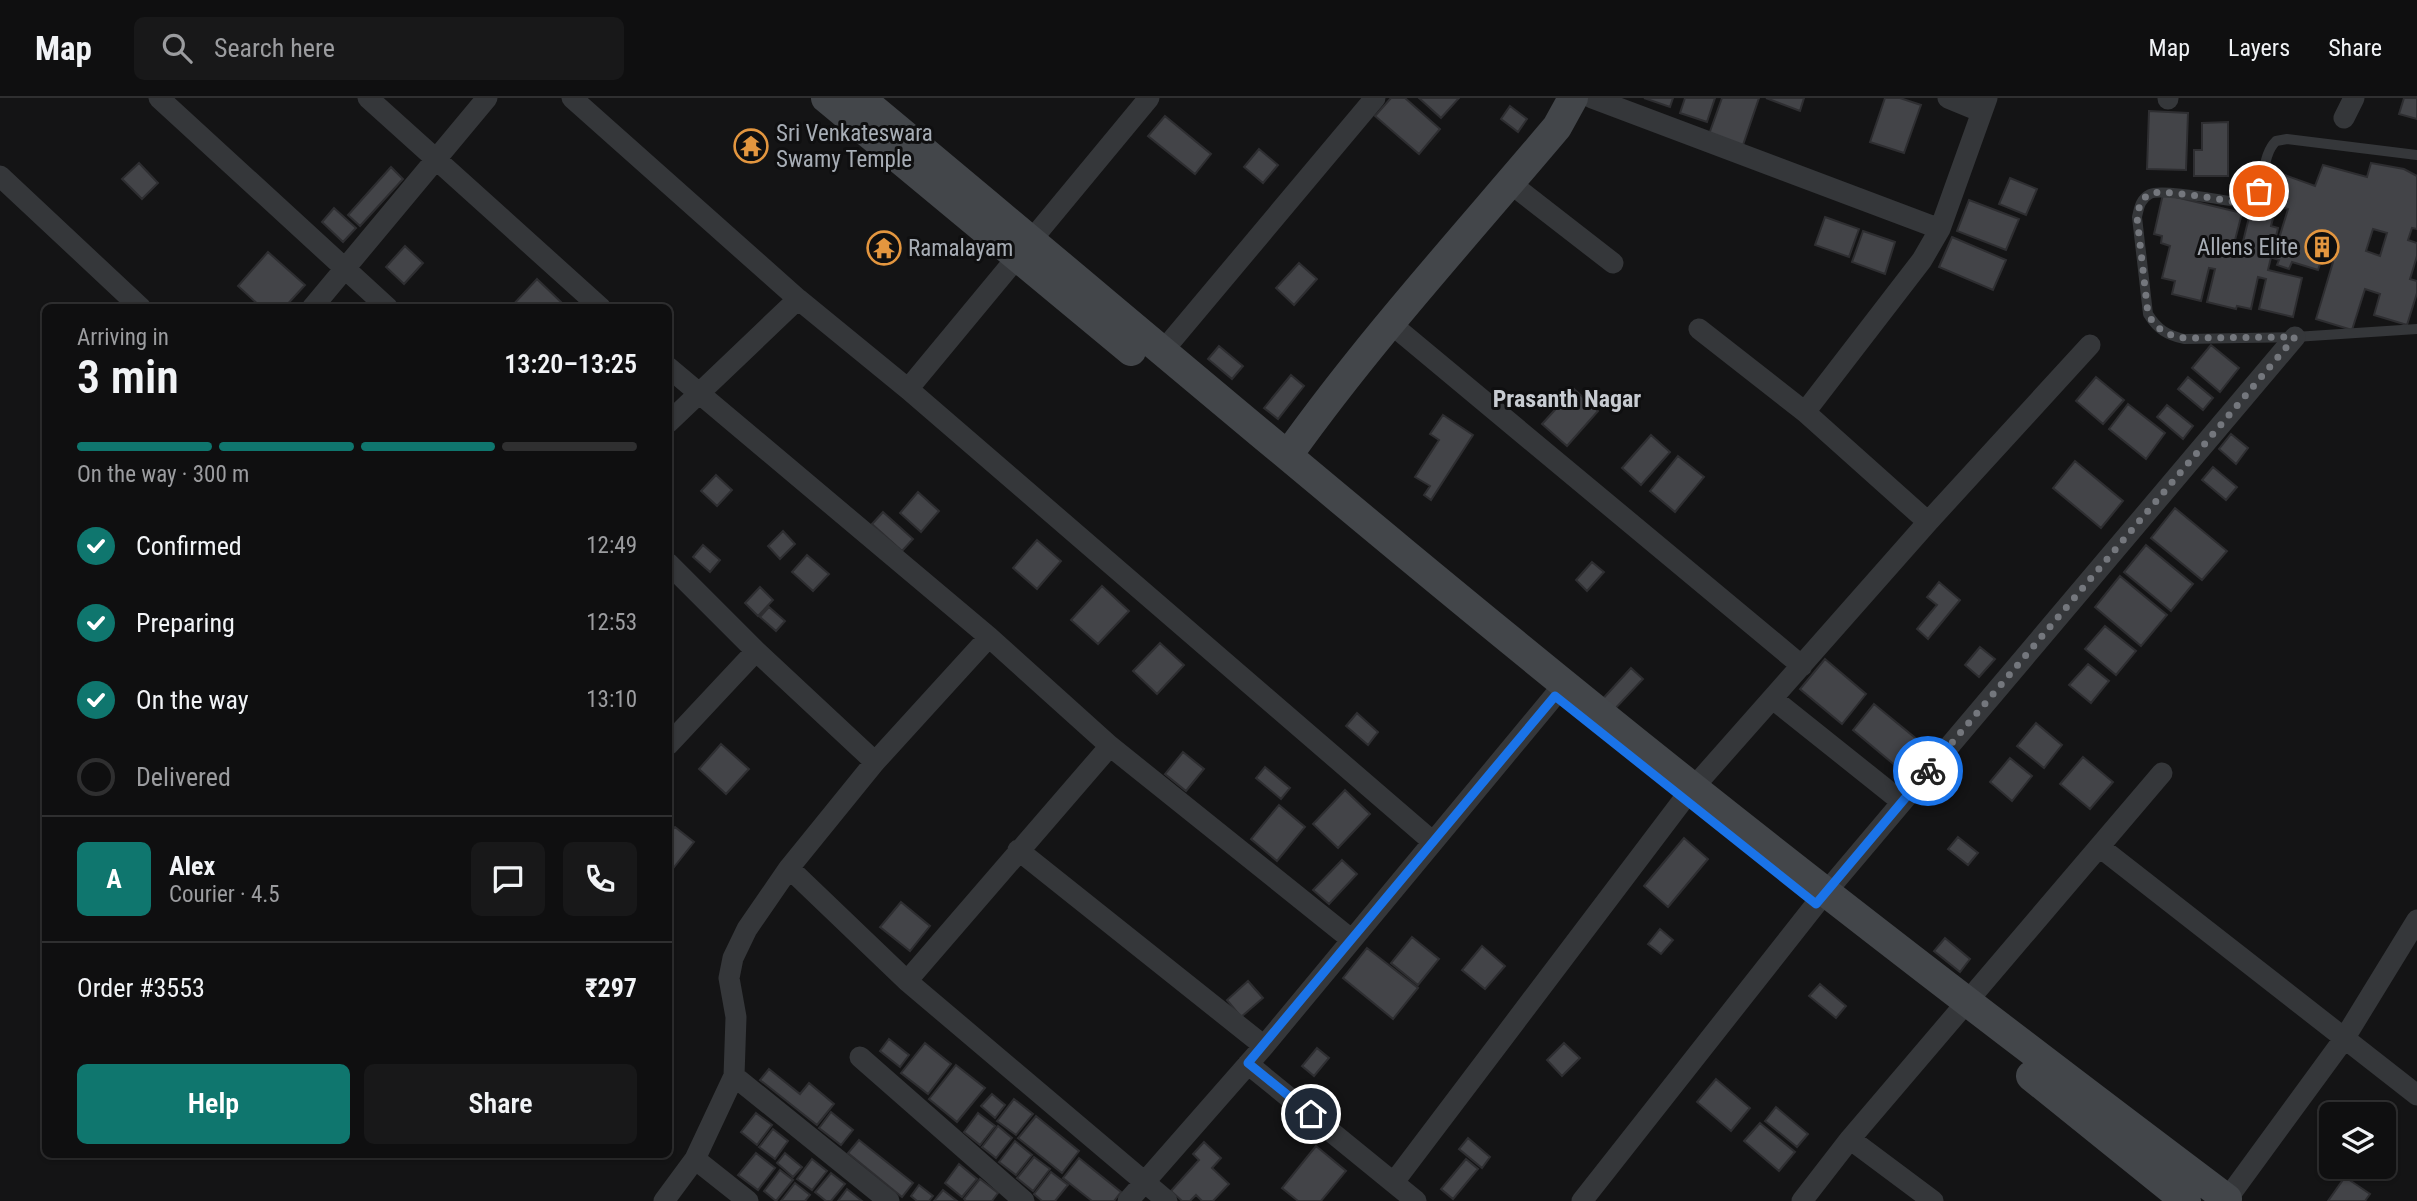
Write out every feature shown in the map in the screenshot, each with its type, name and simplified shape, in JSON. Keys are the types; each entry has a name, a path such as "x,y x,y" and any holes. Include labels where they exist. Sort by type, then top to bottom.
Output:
{"street":[{"path":"159,98 383,304"},
{"path":"368,98 596,304"},
{"path":"315,304 486,98"},
{"path":"826,98 1162,352 1288,455 1560,689"},
{"path":"860,98 1025,250 1688,794 1962,1009 2186,1201"},
{"path":"1162,352 1375,98"},
{"path":"1288,455 1327,401 1390,323 1557,127 1573,98"},
{"path":"1592,98 1940,229"},
{"path":"1805,412 1922,260 1940,229 1984,105 1948,98"},
{"path":"2344,118 2354,98"},
{"path":"908,389 1025,250 1141,101"},
{"path":"586,102 798,299 908,389 1433,842"},
{"path":"0,176 137,304"},
{"path":"1510,183 1613,262"},
{"path":"672,419 798,299"},
{"path":"1390,323 1802,666"},
{"path":"1699,329 1805,412 1928,522"},
{"path":"1582,1201 1821,898 2295,337"},
{"path":"1394,1182 1688,794 1928,522 2090,345"},
{"path":"672,370 989,637 1110,746 1352,940"},
{"path":"672,567 756,651 875,762"},
{"path":"664,1201 695,1159 734,1076 736,1017 729,978 733,958 747,929 789,868 875,762 989,637"},
{"path":"672,741 756,651"},
{"path":"1129,1201 1264,1046 1560,689"},
{"path":"1773,699 1902,802"},
{"path":"907,981 1110,746"},
{"path":"1802,1201 1850,1139 2101,848 2162,773"},
{"path":"2101,848 2417,1094"},
{"path":"1018,850 1264,1046"},
{"path":"789,868 907,981 1167,1201"},
{"path":"1962,1009 2228,1200 2344,1039 2417,920"},
{"path":"860,1057 1024,1201"},
{"path":"1248,1063 1416,1201"},
{"path":"734,1076 889,1201"},
{"path":"1850,1139 1933,1201"},
{"path":"695,1159 748,1201"}],"lane":[{"path":"2417,155 2287,139 2276,141 2267,149 2259,191 2252,200 2243,203 2164,193 2150,194 2140,203 2137,217 2148,314 2155,326 2168,335 2184,338 2295,337 2417,328"}],"building":[{"path":"1391,98 1405,98 1440,129 1419,154 1375,116"},
{"path":"1419,98 1459,98 1441,118"},
{"path":"1644,98 1673,98 1670,107"},
{"path":"1685,98 1715,98 1707,122 1680,113"},
{"path":"1722,98 1759,98 1742,148 1708,137"},
{"path":"1766,98 1804,98 1800,111"},
{"path":"1885,98 1900,98 1921,105 1904,153 1870,142"},
{"path":"2404,98 2417,98 2417,119 2399,114"},
{"path":"1510,106 1527,119 1518,132 1501,119"},
{"path":"2149,111 2188,113 2186,170 2147,169"},
{"path":"1165,116 1211,154 1195,174 1148,136"},
{"path":"2228,122 2228,176 2194,176 2194,150 2202,150 2202,123"},
{"path":"1259,149 1278,165 1263,183 1244,167"},
{"path":"139,163 158,183 142,199 122,179"},
{"name":"Allens Elite","path":"2371,163 2404,169 2417,176 2417,229 2412,228 2408,240 2417,243 2417,256 2410,279 2417,281 2417,293 2407,325 2374,315 2380,294 2365,289 2352,330 2316,319 2333,262 2322,258 2318,270 2292,262 2289,269 2277,265 2279,260 2273,258 2288,209 2277,205 2282,190 2278,189 2282,174 2315,186 2323,165 2367,177","holes":["2373,229 2387,233 2380,256 2366,251"]},
{"path":"391,167 403,179 360,226 348,215"},
{"path":"2010,178 2037,189 2026,215 1999,204"},
{"path":"2163,194 2242,213 2233,248 2241,250 2251,209 2274,215 2271,226 2278,228 2268,270 2302,278 2293,317 2259,309 2266,279 2258,277 2251,309 2237,306 2236,309 2207,302 2215,269 2209,268 2201,301 2172,294 2175,281 2162,278 2170,246 2161,243 2162,236 2154,234"},
{"path":"1969,200 2019,219 2006,250 1957,231"},
{"path":"334,208 356,228 343,242 322,222"},
{"path":"1825,217 1859,229 1849,257 1815,245"},
{"path":"1863,231 1895,242 1885,274 1852,262"},
{"path":"1952,237 2006,260 1993,290 1939,267"},
{"path":"405,246 423,263 404,284 386,267"},
{"path":"268,252 305,285 288,304 258,304 238,286"},
{"path":"1299,263 1317,279 1294,305 1276,288"},
{"path":"537,279 561,302 559,304 514,304"},
{"path":"2211,345 2239,368 2220,392 2192,368"},
{"path":"1219,346 1243,366 1232,379 1208,359"},
{"path":"1291,375 1304,386 1278,419 1264,408"},
{"path":"2096,377 2124,400 2103,424 2076,401"},
{"path":"2188,377 2213,398 2203,410 2178,389"},
{"path":"1574,389 1598,411 1567,446 1542,424"},
{"path":"2128,404 2165,433 2146,459 2109,429"},
{"path":"2167,405 2193,426 2183,439 2157,417"},
{"path":"1443,415 1473,435 1431,500 1424,495 1430,486 1415,477 1439,440 1430,434"},
{"path":"2231,434 2248,448 2236,464 2219,449"},
{"path":"1651,435 1670,452 1641,485 1622,468"},
{"path":"1678,456 1704,477 1675,512 1650,491"},
{"path":"2075,461 2123,501 2101,528 2053,488"},
{"path":"2213,467 2237,487 2226,500 2202,480"},
{"path":"716,475 732,490 717,506 701,491"},
{"path":"918,492 939,511 921,532 900,513"},
{"path":"2175,508 2227,551 2202,580 2151,538"},
{"path":"883,512 913,539 902,551 872,524"},
{"path":"783,531 795,544 780,559 768,546"},
{"path":"1037,540 1061,561 1037,589 1013,568"},
{"path":"703,545 720,560 710,572 693,557"},
{"path":"2146,545 2193,584 2171,611 2124,572"},
{"path":"807,555 829,574 813,591 792,572"},
{"path":"1592,562 1604,572 1587,591 1576,580"},
{"path":"2120,576 2167,615 2141,646 2095,607"},
{"path":"1939,582 1960,600 1928,639 1917,629 1937,605 1927,597"},
{"path":"1102,586 1129,611 1098,644 1071,620"},
{"path":"760,587 773,600 758,616 745,603"},
{"path":"769,607 785,621 776,631 760,617"},
{"path":"2105,626 2136,651 2116,675 2085,649"},
{"path":"1160,643 1184,665 1157,694 1133,671"},
{"path":"1980,647 1995,659 1979,677 1965,665"},
{"path":"1825,659 1866,694 1842,724 1800,689"},
{"path":"2088,664 2109,681 2091,703 2069,685"},
{"path":"1631,668 1643,679 1611,713 1599,703"},
{"path":"1874,704 1919,741 1897,767 1853,730"},
{"path":"1357,713 1378,732 1368,745 1346,726"},
{"path":"2036,723 2062,745 2044,768 2017,746"},
{"path":"721,744 749,769 726,794 699,769"},
{"path":"1183,752 1204,769 1186,791 1165,774"},
{"path":"2083,757 2113,782 2090,809 2060,784"},
{"path":"2010,758 2032,776 2012,801 1990,782"},
{"path":"1265,767 1290,788 1281,799 1256,778"},
{"path":"1345,790 1370,814 1338,848 1313,824"},
{"path":"1279,805 1305,827 1277,861 1251,839"},
{"path":"675,827 694,842 672,870 672,830"},
{"path":"1958,837 1978,853 1968,865 1948,849"},
{"path":"1684,838 1708,859 1668,907 1644,886"},
{"path":"1342,860 1357,874 1329,904 1313,890"},
{"path":"901,902 930,926 910,951 880,927"},
{"path":"1660,929 1673,940 1661,954 1648,944"},
{"path":"1412,937 1439,959 1418,985 1391,963"},
{"path":"1945,938 1970,959 1960,972 1934,951"},
{"path":"1482,946 1505,966 1485,989 1462,970"},
{"path":"1367,948 1418,988 1393,1019 1343,978"},
{"path":"1248,981 1263,998 1241,1017 1227,1000"},
{"path":"1820,984 1846,1006 1836,1018 1809,996"},
{"path":"889,1039 909,1055 900,1067 880,1051"},
{"path":"925,1043 951,1064 928,1094 901,1073"},
{"path":"1564,1043 1580,1058 1562,1076 1547,1060"},
{"path":"1317,1048 1329,1058 1314,1076 1302,1066"},
{"path":"956,1065 985,1088 957,1122 929,1099"},
{"path":"769,1069 800,1094 809,1083 834,1104 817,1125 760,1080"},
{"path":"1716,1079 1750,1108 1731,1131 1697,1102"},
{"path":"992,1094 1005,1105 995,1118 981,1106"},
{"path":"1014,1099 1033,1114 1016,1135 997,1121"},
{"path":"1776,1107 1808,1134 1797,1147 1765,1121"},
{"path":"831,1112 853,1130 841,1145 819,1128"},
{"path":"756,1113 772,1125 757,1145 741,1132"},
{"path":"978,1113 995,1126 980,1145 964,1132"},
{"path":"1036,1116 1079,1151 1062,1173 1018,1138"},
{"path":"1760,1123 1795,1152 1779,1171 1744,1141"},
{"path":"998,1126 1012,1138 996,1158 982,1147"},
{"path":"773,1129 788,1141 775,1159 759,1147"},
{"path":"1468,1138 1490,1157 1482,1168 1459,1149"},
{"path":"859,1140 913,1183 902,1197 848,1153"},
{"path":"1015,1141 1032,1155 1016,1175 999,1162"},
{"path":"1204,1142 1221,1158 1212,1168 1229,1184 1213,1201 1202,1201 1196,1195 1190,1201 1182,1201 1171,1191 1199,1160 1193,1154"},
{"path":"1316,1146 1346,1171 1321,1201 1298,1201 1282,1188"},
{"path":"756,1153 775,1168 758,1190 738,1175"},
{"path":"785,1153 802,1167 793,1177 777,1163"},
{"path":"1034,1157 1050,1169 1033,1191 1017,1178"},
{"path":"1079,1158 1121,1192 1114,1201 1092,1201 1063,1178"},
{"path":"812,1159 827,1171 812,1190 797,1179"},
{"path":"1466,1159 1478,1169 1453,1199 1441,1189"},
{"path":"959,1164 977,1179 962,1197 945,1183"},
{"path":"780,1170 793,1180 776,1201 764,1191"},
{"path":"1051,1172 1068,1185 1055,1201 1042,1201 1034,1194"},
{"path":"831,1173 845,1184 831,1201 826,1201 815,1192"},
{"path":"980,1179 998,1193 992,1201 966,1201 964,1199"},
{"path":"2344,1179 2348,1179 2370,1194 2365,1201 2328,1201"},
{"path":"795,1183 810,1195 805,1201 781,1201"},
{"path":"919,1185 933,1196 929,1201 917,1201 911,1196"},
{"path":"847,1189 862,1201 838,1201"},
{"path":"943,1190 957,1201 934,1201"}],"way so far":[{"path":"1928,771 2295,337 2184,338 2168,335 2155,326 2148,314 2137,217 2140,203 2150,194 2164,193 2243,203 2252,200 2259,191"}],"place":[{"name":"Sri Venkateswara Swamy Temple","path":"751,146"},
{"name":"Allens Elite","path":"2322,247"},
{"name":"Ramalayam","path":"884,248"}],"district":[{"name":"Prasanth Nagar","path":"1567,399"}],"route":[{"path":"1311,1114 1248,1063 1555,696 1816,904 1928,771"}]}
